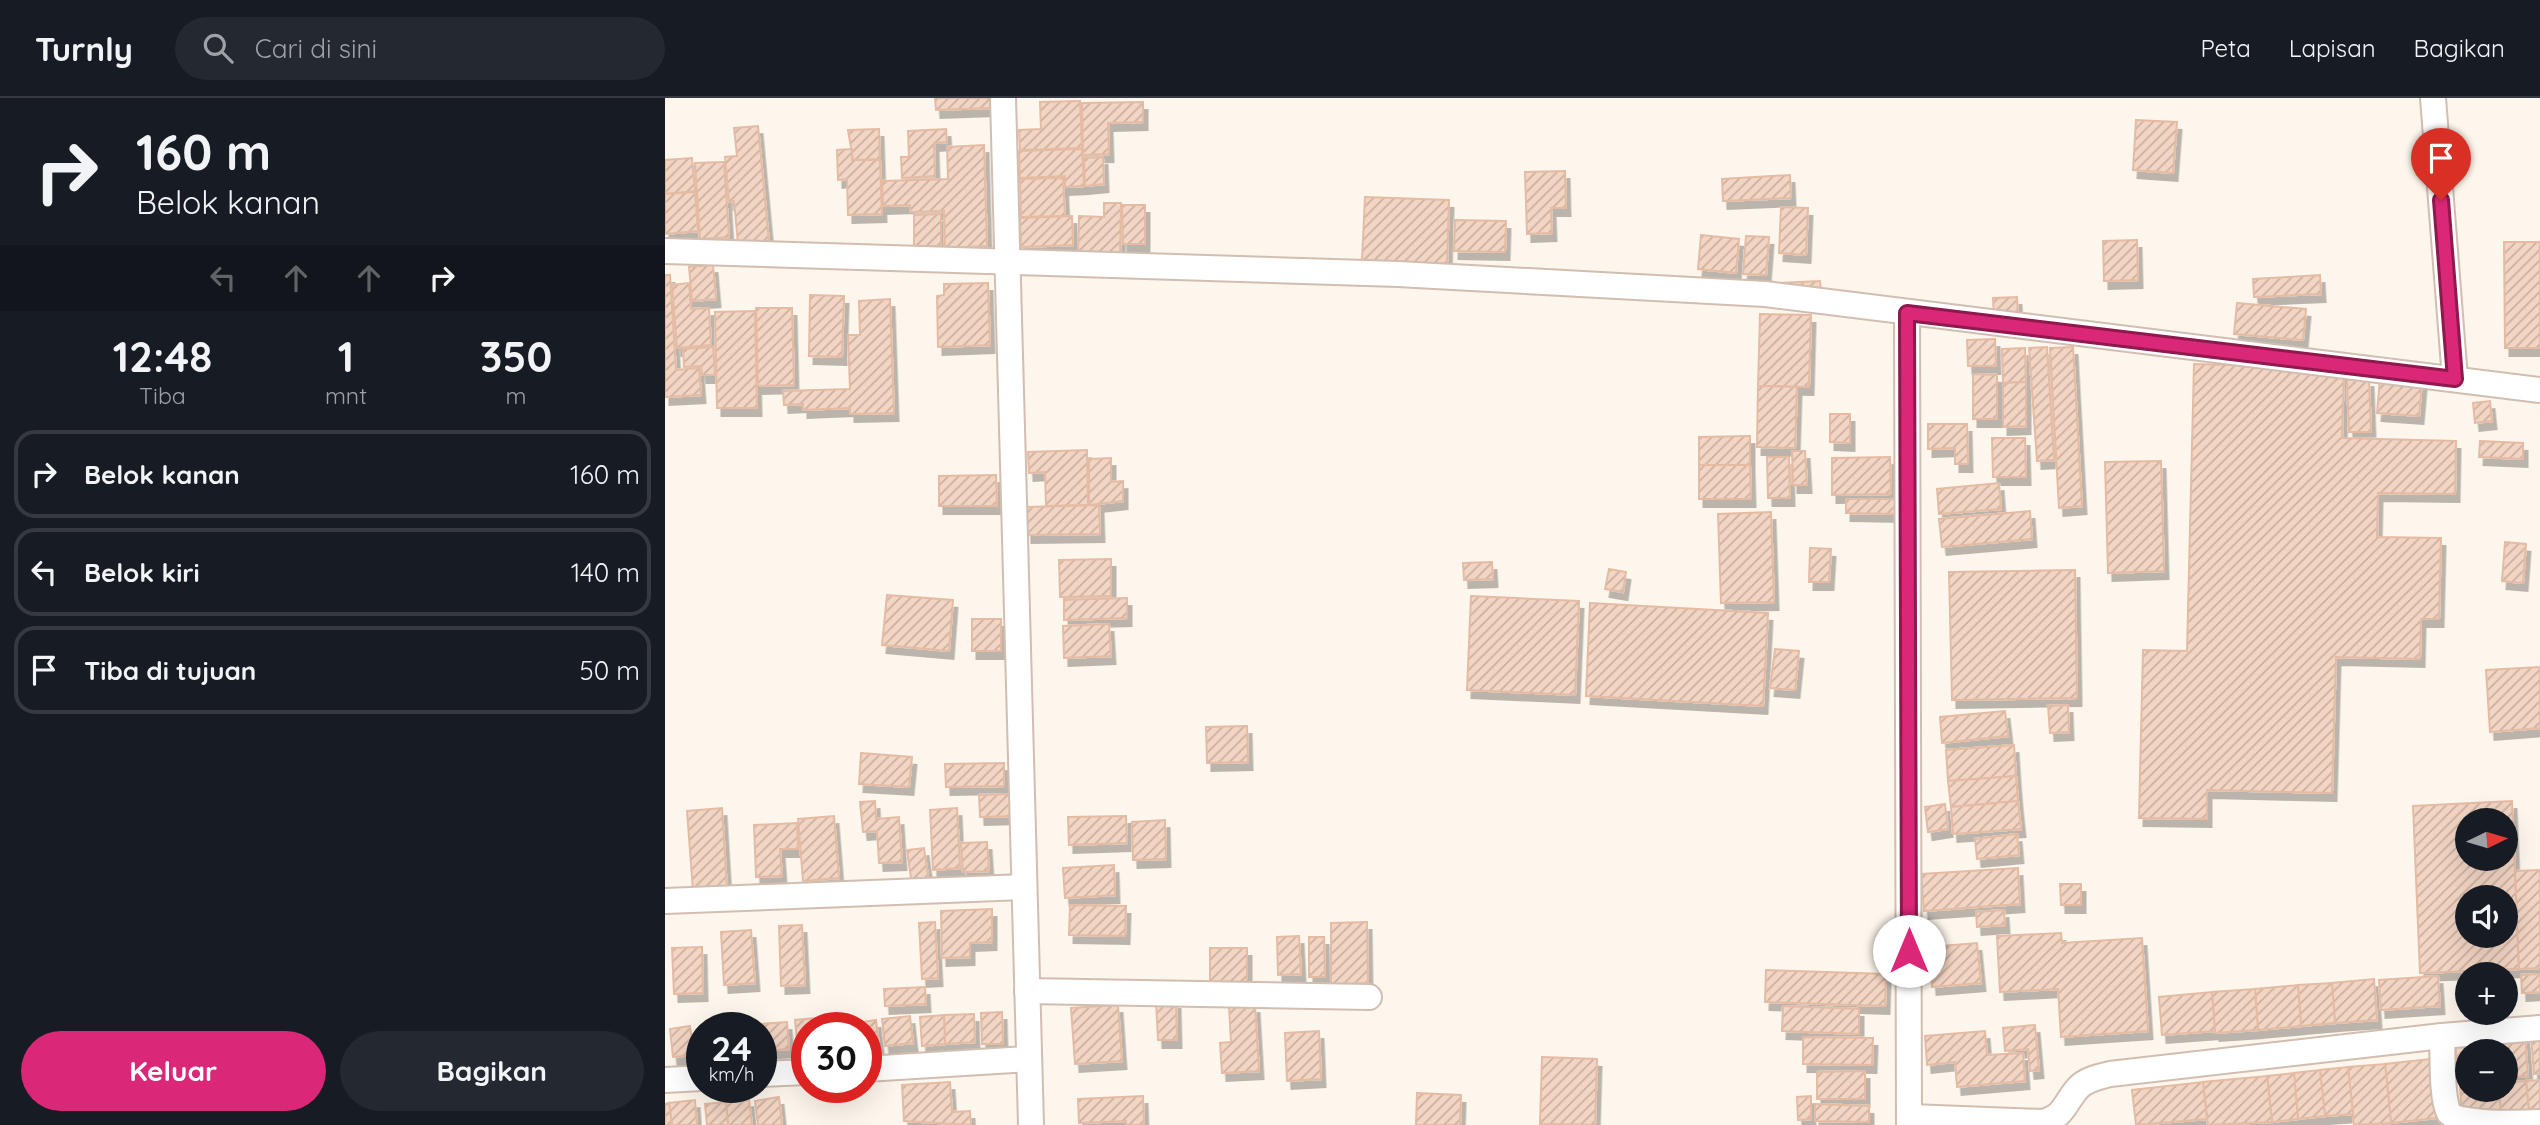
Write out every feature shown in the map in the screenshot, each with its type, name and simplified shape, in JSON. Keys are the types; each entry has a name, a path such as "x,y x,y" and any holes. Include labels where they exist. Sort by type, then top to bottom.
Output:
{"street":[{"path":"1003,98 1005,264 1031,1125"},
{"path":"2433,98 2455,379"},
{"path":"665,251 1005,264 1188,267 1765,294 2540,390"},
{"path":"1907,313 1910,1121 2042,1122 2055,1119 2061,1114 2079,1087 2094,1078 2110,1074 2442,1036 2540,1028"},
{"path":"665,901 1023,887"},
{"path":"1027,991 1369,997"},
{"path":"2442,1036 2446,1101 2453,1118 2462,1124 2473,1125 2540,1122"},
{"path":"882,1068 1028,1059"},
{"path":"665,1080 686,1079"}],"building":[{"path":"935,98 990,98 990,108 936,110"},
{"path":"1080,101 1082,148 1020,150 1019,130 1041,129 1040,102"},
{"path":"1143,102 1143,122 1108,123 1109,154 1083,155 1082,103"},
{"path":"2136,120 2177,122 2173,173 2133,170"},
{"path":"758,126 769,242 738,244 734,201 729,202 725,157 737,156 734,128"},
{"path":"879,129 880,159 853,160 848,130"},
{"path":"946,129 947,142 934,143 935,176 902,178 901,157 909,157 908,131"},
{"path":"984,145 987,246 945,248 944,211 910,212 910,205 883,206 882,181 948,179 947,147"},
{"path":"852,149 852,160 880,160 882,214 848,215 847,179 838,180 837,150"},
{"path":"1082,149 1084,186 1065,187 1065,176 1020,178 1019,151"},
{"path":"1103,157 1104,184 1085,186 1084,158"},
{"path":"692,158 695,191 665,194 665,160"},
{"path":"724,162 729,237 700,239 695,163"},
{"path":"1565,171 1566,208 1551,208 1552,233 1527,234 1525,172"},
{"path":"1790,175 1791,198 1723,201 1722,179"},
{"path":"1063,178 1065,216 1021,217 1020,179"},
{"path":"695,192 698,231 665,234 665,194"},
{"path":"1365,197 1449,200 1447,264 1362,260"},
{"path":"1104,203 1121,203 1120,254 1078,253 1079,216 1104,217"},
{"path":"1122,205 1145,205 1145,244 1123,244"},
{"path":"1781,207 1808,208 1806,255 1779,253"},
{"path":"941,214 941,246 914,246 914,215"},
{"path":"1072,216 1073,245 1021,247 1020,218"},
{"path":"1455,220 1506,221 1505,252 1454,251"},
{"path":"1701,235 1739,239 1736,273 1698,269"},
{"path":"1746,236 1769,237 1766,275 1743,274"},
{"path":"2137,240 2138,280 2104,281 2103,241"},
{"path":"2504,242 2540,242 2540,348 2505,348"},
{"path":"713,265 716,299 692,301 689,267"},
{"path":"665,275 670,275 676,370 699,368 701,395 665,397"},
{"path":"2320,275 2321,294 2254,297 2253,279"},
{"path":"1820,281 1821,291 1779,293 1779,283"},
{"path":"689,283 691,309 709,308 711,345 677,348 672,285"},
{"path":"988,283 990,345 938,347 937,296 944,295 944,284"},
{"path":"810,295 844,296 842,357 809,356"},
{"path":"2017,297 2018,319 1994,320 1993,298"},
{"path":"890,299 894,413 850,414 850,408 803,410 803,404 784,405 783,391 850,389 848,335 860,335 859,301"},
{"path":"2237,303 2306,309 2303,340 2234,334"},
{"path":"756,308 792,308 794,385 758,386"},
{"path":"755,311 757,408 717,408 715,312"},
{"path":"1760,314 1811,315 1809,387 1758,386"},
{"path":"1995,339 1996,366 1968,366 1967,340"},
{"path":"713,347 715,375 702,375 701,366 684,367 683,349"},
{"path":"2047,347 2054,460 2037,461 2029,348"},
{"path":"2073,347 2082,506 2059,508 2050,348"},
{"path":"2025,348 2026,382 2003,383 2002,349"},
{"path":"2194,364 2344,368 2342,438 2456,441 2455,494 2378,493 2377,537 2441,538 2439,619 2421,619 2420,659 2336,657 2332,793 2207,790 2207,819 2139,818 2143,650 2187,651"},
{"path":"1973,374 1997,375 1997,419 1973,419"},
{"path":"2380,378 2422,382 2419,416 2377,413"},
{"path":"2369,379 2371,432 2349,432 2347,380"},
{"path":"2026,382 2026,426 2003,427 2003,383"},
{"path":"1758,386 1797,387 1795,448 1757,447"},
{"path":"2490,401 2492,421 2475,423 2473,403"},
{"path":"1830,414 1850,414 1850,443 1830,442"},
{"path":"1928,424 1967,424 1968,464 1955,464 1955,448 1928,449"},
{"path":"1750,436 1750,465 1699,465 1699,437"},
{"path":"1992,438 2025,438 2026,477 1993,477"},
{"path":"2480,441 2523,443 2523,459 2479,457"},
{"path":"1087,450 1088,505 1046,506 1045,472 1029,473 1028,452"},
{"path":"1792,451 1805,451 1807,485 1793,485"},
{"path":"1767,457 1789,457 1790,498 1768,498"},
{"path":"1890,457 1891,494 1832,495 1832,458"},
{"path":"1111,458 1111,482 1123,481 1123,501 1089,505 1089,459"},
{"path":"2161,461 2164,571 2108,573 2105,462"},
{"path":"1699,465 1750,465 1751,499 1699,499"},
{"path":"996,475 997,506 939,506 939,476"},
{"path":"1999,483 2001,509 1939,514 1937,489"},
{"path":"1846,499 1898,499 1898,514 1846,513"},
{"path":"1099,505 1100,534 1027,535 1026,507"},
{"path":"2030,511 2032,539 1942,547 1939,519"},
{"path":"1771,512 1774,602 1721,603 1718,514"},
{"path":"2505,542 2526,544 2523,583 2502,581"},
{"path":"1810,548 1831,549 1829,582 1809,582"},
{"path":"1111,559 1111,596 1060,597 1059,560"},
{"path":"1492,562 1493,579 1464,580 1463,563"},
{"path":"1609,569 1626,572 1623,592 1605,589"},
{"path":"2075,570 2077,698 1952,700 1949,572"},
{"path":"887,595 953,600 949,651 882,645"},
{"path":"1471,596 1579,601 1575,695 1467,690"},
{"path":"1127,598 1127,618 1064,620 1064,600"},
{"path":"1590,603 1768,613 1763,706 1586,696"},
{"path":"972,619 1001,619 1001,651 972,651"},
{"path":"1109,624 1111,656 1064,658 1063,626"},
{"path":"1775,649 1799,651 1795,690 1770,688"},
{"path":"2540,667 2540,728 2490,732 2486,670"},
{"path":"2068,705 2069,732 2050,733 2048,706"},
{"path":"2005,711 2008,736 1942,743 1940,717"},
{"path":"1247,726 1248,762 1207,763 1206,727"},
{"path":"2014,745 2016,776 1948,781 1946,750"},
{"path":"861,753 912,757 909,787 859,784"},
{"path":"1004,763 1004,786 946,787 945,764"},
{"path":"2016,776 2018,801 1951,807 1948,781"},
{"path":"1013,794 1014,816 980,817 979,795"},
{"path":"875,801 876,819 899,817 902,862 879,863 877,831 863,832 860,802"},
{"path":"2018,801 2021,829 1953,834 1951,807"},
{"path":"2512,801 2512,808 2455,808 2455,872 2515,872 2516,885 2455,885 2455,948 2518,948 2518,945 2519,969 2518,962 2455,962 2455,972 2420,973 2413,806"},
{"path":"1945,804 1948,829 1928,832 1925,807"},
{"path":"722,808 727,889 693,891 687,811"},
{"path":"957,808 960,868 933,870 930,810"},
{"path":"834,816 839,878 803,881 798,819"},
{"path":"1126,816 1127,843 1069,845 1068,817"},
{"path":"1165,820 1166,859 1133,860 1132,822"},
{"path":"797,823 798,849 780,849 782,876 756,877 754,825"},
{"path":"2017,834 2019,855 1977,859 1975,839"},
{"path":"987,842 989,871 963,872 961,843"},
{"path":"924,848 929,883 912,885 907,850"},
{"path":"1114,865 1115,895 1065,898 1063,868"},
{"path":"2018,868 2020,904 1924,911 1921,874"},
{"path":"2540,870 2540,968 2519,969 2518,885 2516,885 2515,872"},
{"path":"2060,884 2081,884 2081,905 2061,905"},
{"path":"1070,905 1126,906 1125,936 1069,935"},
{"path":"992,909 992,942 970,943 970,957 942,958 941,911"},
{"path":"2004,910 2005,925 1977,927 1976,912"},
{"path":"935,922 938,978 922,979 919,923"},
{"path":"1367,922 1368,983 1331,984 1331,923"},
{"path":"802,925 805,985 781,986 779,926"},
{"path":"751,930 755,983 724,985 721,932"},
{"path":"2061,933 2062,943 2142,938 2148,1031 2061,1037 2058,989 2000,992 1997,936"},
{"path":"1299,936 1301,974 1278,975 1277,937"},
{"path":"1309,937 1324,937 1325,977 1309,977"},
{"path":"1977,943 1981,983 1932,987 1929,947"},
{"path":"702,947 703,993 674,994 672,948"},
{"path":"1210,948 1247,948 1247,985 1210,984"},
{"path":"1766,970 1886,974 1885,1006 1765,1002"},
{"path":"2540,974 2540,992 2522,993 2521,975"},
{"path":"2438,976 2440,1006 2381,1010 2379,980"},
{"path":"2374,979 2377,1020 2335,1023 2332,983"},
{"path":"2332,983 2335,1023 2301,1026 2298,985"},
{"path":"2298,985 2301,1026 2258,1030 2255,989"},
{"path":"925,987 926,1004 885,1006 884,989"},
{"path":"2255,989 2258,1030 2215,1033 2212,992"},
{"path":"2212,992 2215,1031 2162,1035 2159,997"},
{"path":"1176,1001 1177,1040 1158,1040 1156,1002"},
{"path":"1118,1005 1122,1061 1075,1064 1071,1008"},
{"path":"1255,1005 1259,1071 1222,1073 1220,1043 1231,1042 1229,1007"},
{"path":"1783,1006 1859,1009 1859,1034 1782,1031"},
{"path":"1002,1012 1003,1044 982,1044 981,1013"},
{"path":"974,1014 975,1042 945,1044 944,1015"},
{"path":"944,1015 945,1044 922,1046 920,1017"},
{"path":"910,1016 913,1043 885,1046 882,1019"},
{"path":"787,1022 789,1049 777,1050 777,1023"},
{"path":"2035,1025 2039,1070 2030,1071 2028,1049 2005,1051 2003,1028"},
{"path":"686,1027 686,1056 673,1057 670,1029"},
{"path":"1319,1031 1321,1079 1287,1081 1285,1033"},
{"path":"1985,1031 1987,1055 2023,1053 2025,1081 1957,1087 1955,1062 1927,1065 1925,1036"},
{"path":"2540,1034 2540,1073 2534,1074 2531,1035"},
{"path":"2525,1036 2528,1076 2518,1077 2518,1039 2483,1039"},
{"path":"1803,1037 1873,1038 1872,1065 1803,1064"},
{"path":"1542,1057 1597,1059 1595,1125 1540,1124"},
{"path":"2430,1059 2436,1118 2391,1123 2385,1064"},
{"path":"2385,1064 2391,1123 2354,1125 2348,1067"},
{"path":"2348,1067 2353,1114 2325,1116 2320,1070"},
{"path":"2320,1070 2325,1116 2298,1119 2294,1073"},
{"path":"1865,1071 1865,1099 1817,1099 1817,1072"},
{"path":"2294,1073 2298,1119 2272,1122 2267,1076"},
{"path":"2267,1076 2272,1122 2208,1125 2203,1082"},
{"path":"2540,1080 2540,1111 2529,1112 2526,1081"},
{"path":"2526,1081 2529,1112 2501,1114 2500,1102 2518,1102 2518,1082"},
{"path":"950,1082 952,1112 970,1111 971,1125 904,1121 902,1085"},
{"path":"2203,1082 2207,1119 2136,1125 2132,1090"},
{"path":"1417,1093 1461,1095 1460,1125 1416,1125"},
{"path":"1143,1096 1144,1125 1126,1125 1126,1121 1079,1123 1078,1099"},
{"path":"1811,1096 1811,1119 1798,1120 1797,1097"},
{"path":"777,1097 782,1125 758,1125 755,1103 777,1103"},
{"path":"2461,1102 2500,1102 2501,1114 2462,1116"},
{"path":"669,1103 695,1103 697,1125 672,1125"},
{"path":"669,1103 672,1125 665,1125 665,1104"},
{"path":"726,1103 749,1103 752,1125 728,1125"},
{"path":"726,1103 728,1125 707,1125 705,1104"},
{"path":"1815,1104 1869,1106 1869,1122 1815,1121"}],"route":[{"path":"1909,951 1907,313 2455,379 2441,200"}]}
